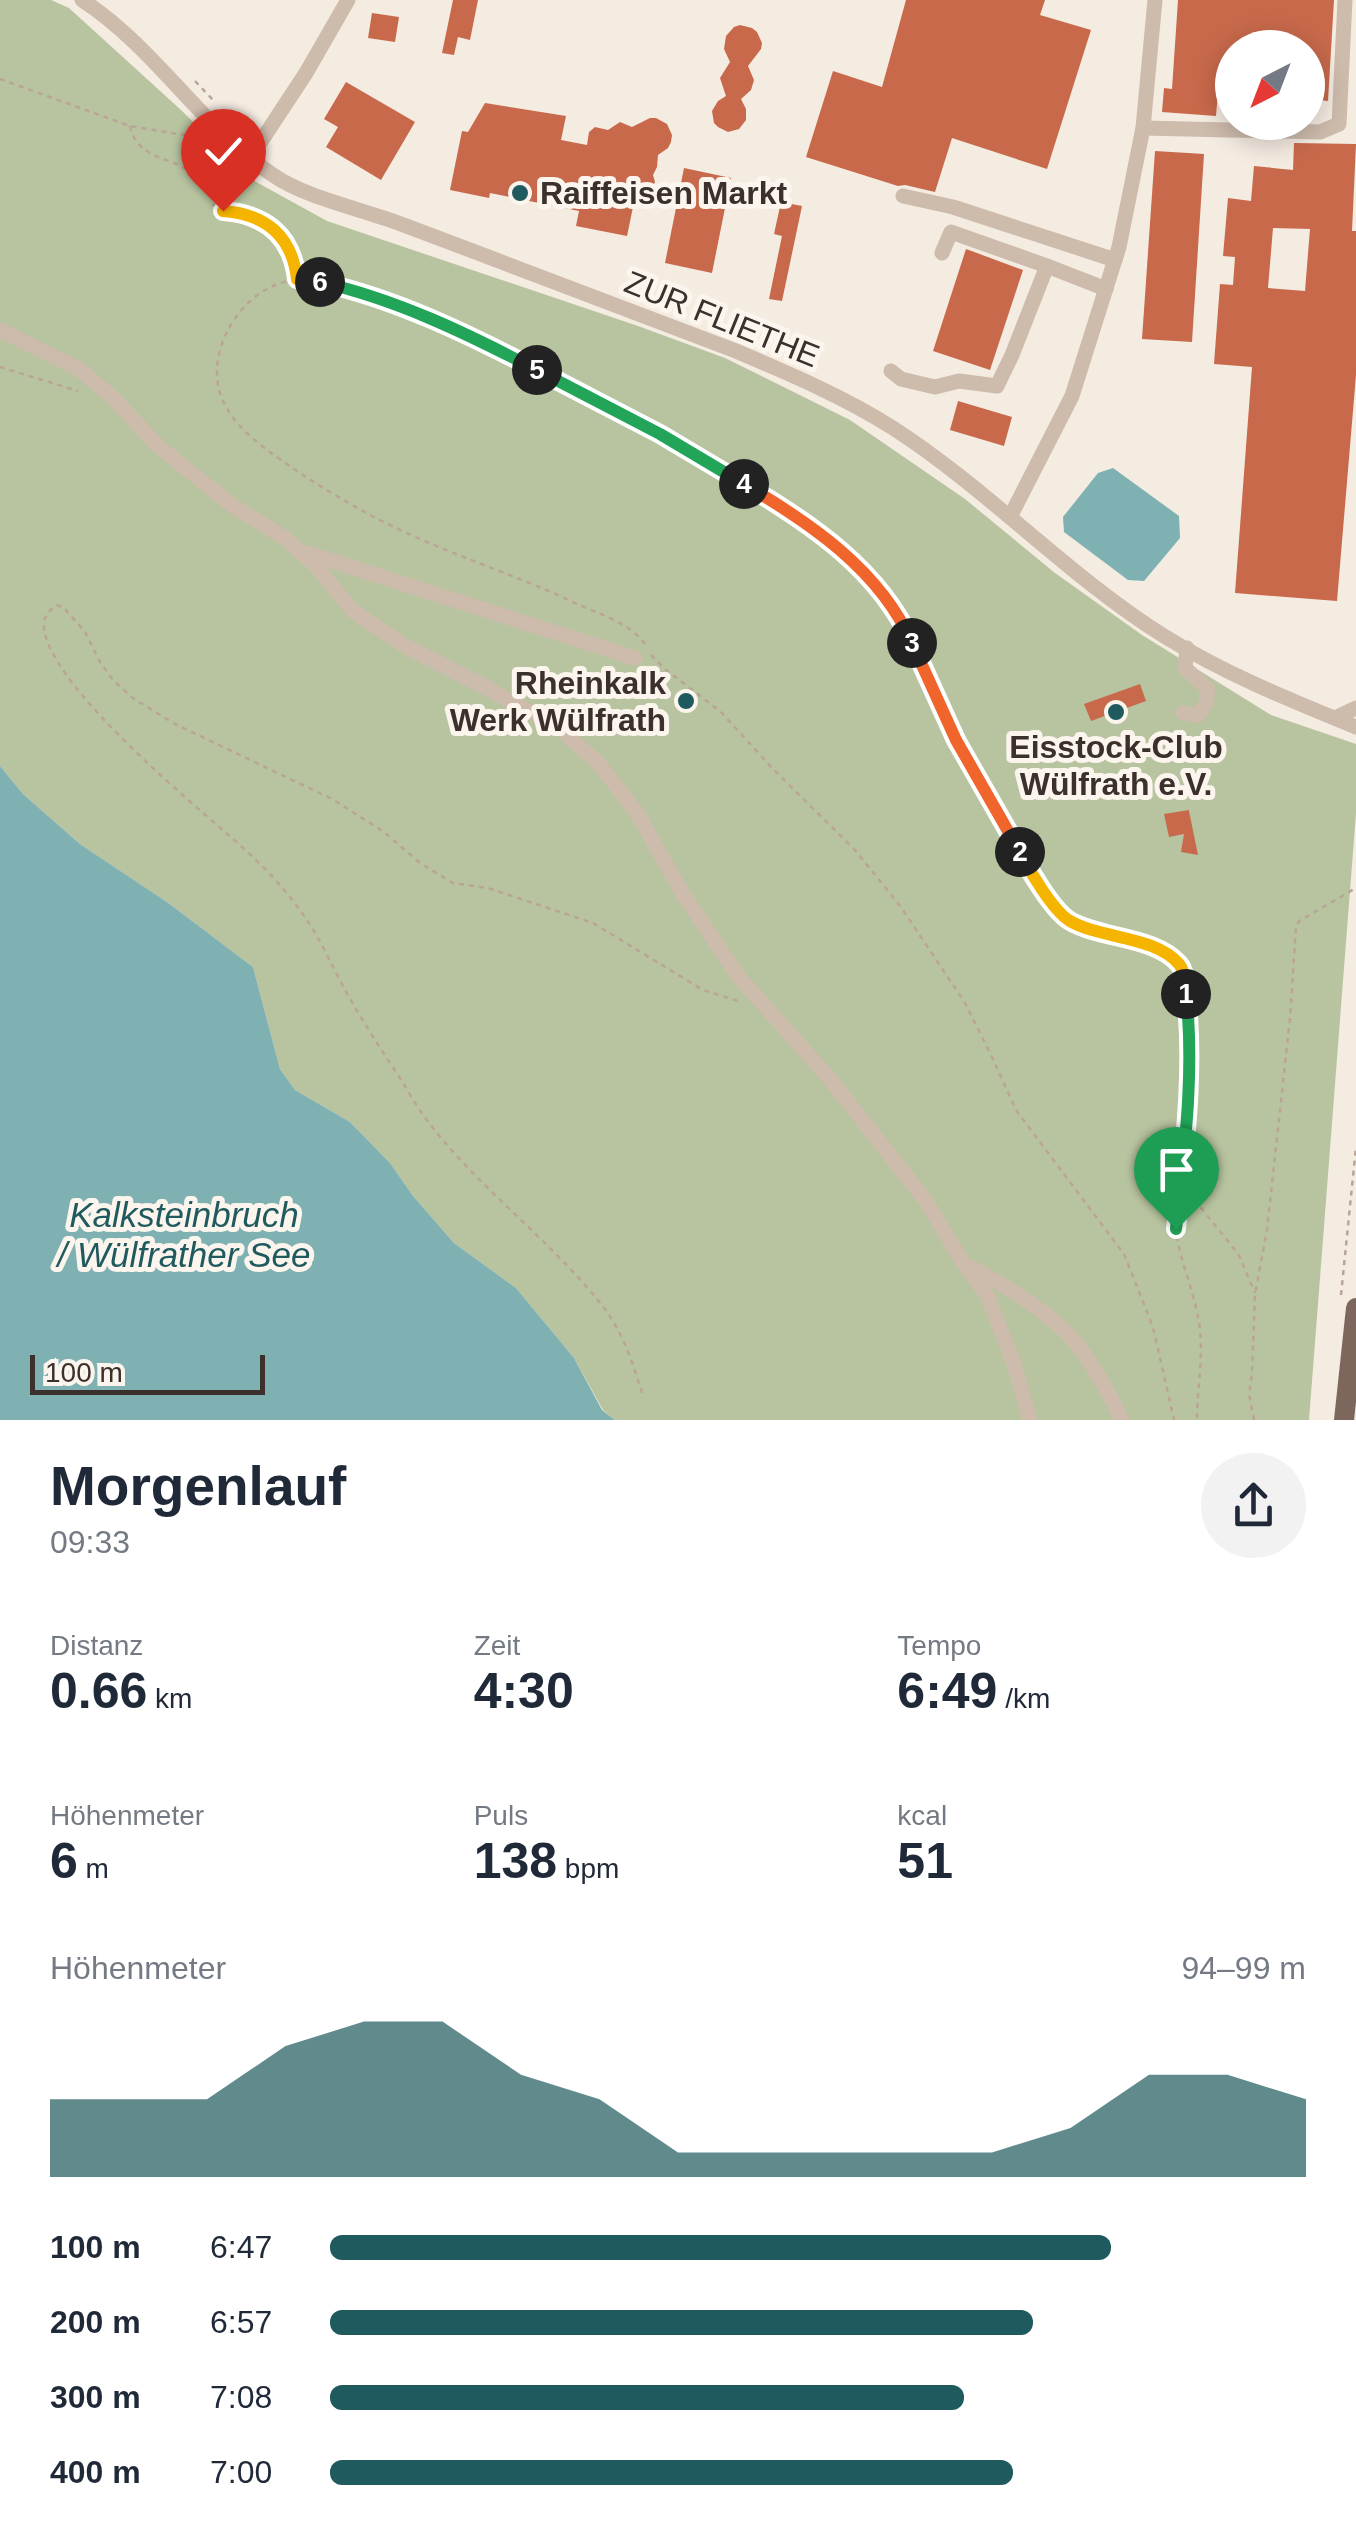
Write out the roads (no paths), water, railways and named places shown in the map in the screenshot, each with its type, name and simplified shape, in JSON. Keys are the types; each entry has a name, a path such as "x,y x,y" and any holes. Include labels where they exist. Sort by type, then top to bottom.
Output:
{"main road":[{"path":"1344,1420 1356,1308"}],"street":[{"name":"ZUR FLIETHE","path":"82,0 132,38 223,134 276,178 736,352 851,404 895,430 1128,611 1238,677 1356,727"},
{"path":"250,158 348,0"},
{"path":"1010,518 1072,396 1115,260 1143,128 1155,0"},
{"path":"1143,128 1320,132 1339,124 1346,0"},
{"path":"903,196 953,207 1115,260"},
{"path":"942,253 951,232 1106,289"},
{"path":"891,371 935,387 959,381 996,386 1046,266"},
{"path":"0,330 80,369 159,447 233,506 285,538 316,566 353,611 405,646 560,729 598,763 637,813 738,976 830,1079 926,1201 987,1295 1014,1364 1030,1420"},
{"path":"298,550 635,658"},
{"path":"1184,712 1198,714 1206,704 1208,689 1186,668 1187,648"},
{"path":"1335,718 1356,708"},
{"path":"964,1264 1004,1284 1070,1336 1122,1420"}],"water":[{"path":"1113,468 1179,516 1180,538 1144,581 1128,580 1064,532 1063,517 1098,473"},
{"name":"Kalksteinbruch / Wülfrather See","path":"0,766 23,794 80,844 167,902 253,967 280,1069 295,1090 350,1122 390,1163 454,1243 516,1288 574,1358 602,1410 615,1420 0,1420"}],"place":[{"name":"Raiffeisen Markt","path":"520,193"},
{"name":"Rheinkalk Werk Wülfrath","path":"686,701"},
{"name":"Eisstock-Club Wülfrath e.V.","path":"1116,712"}]}
